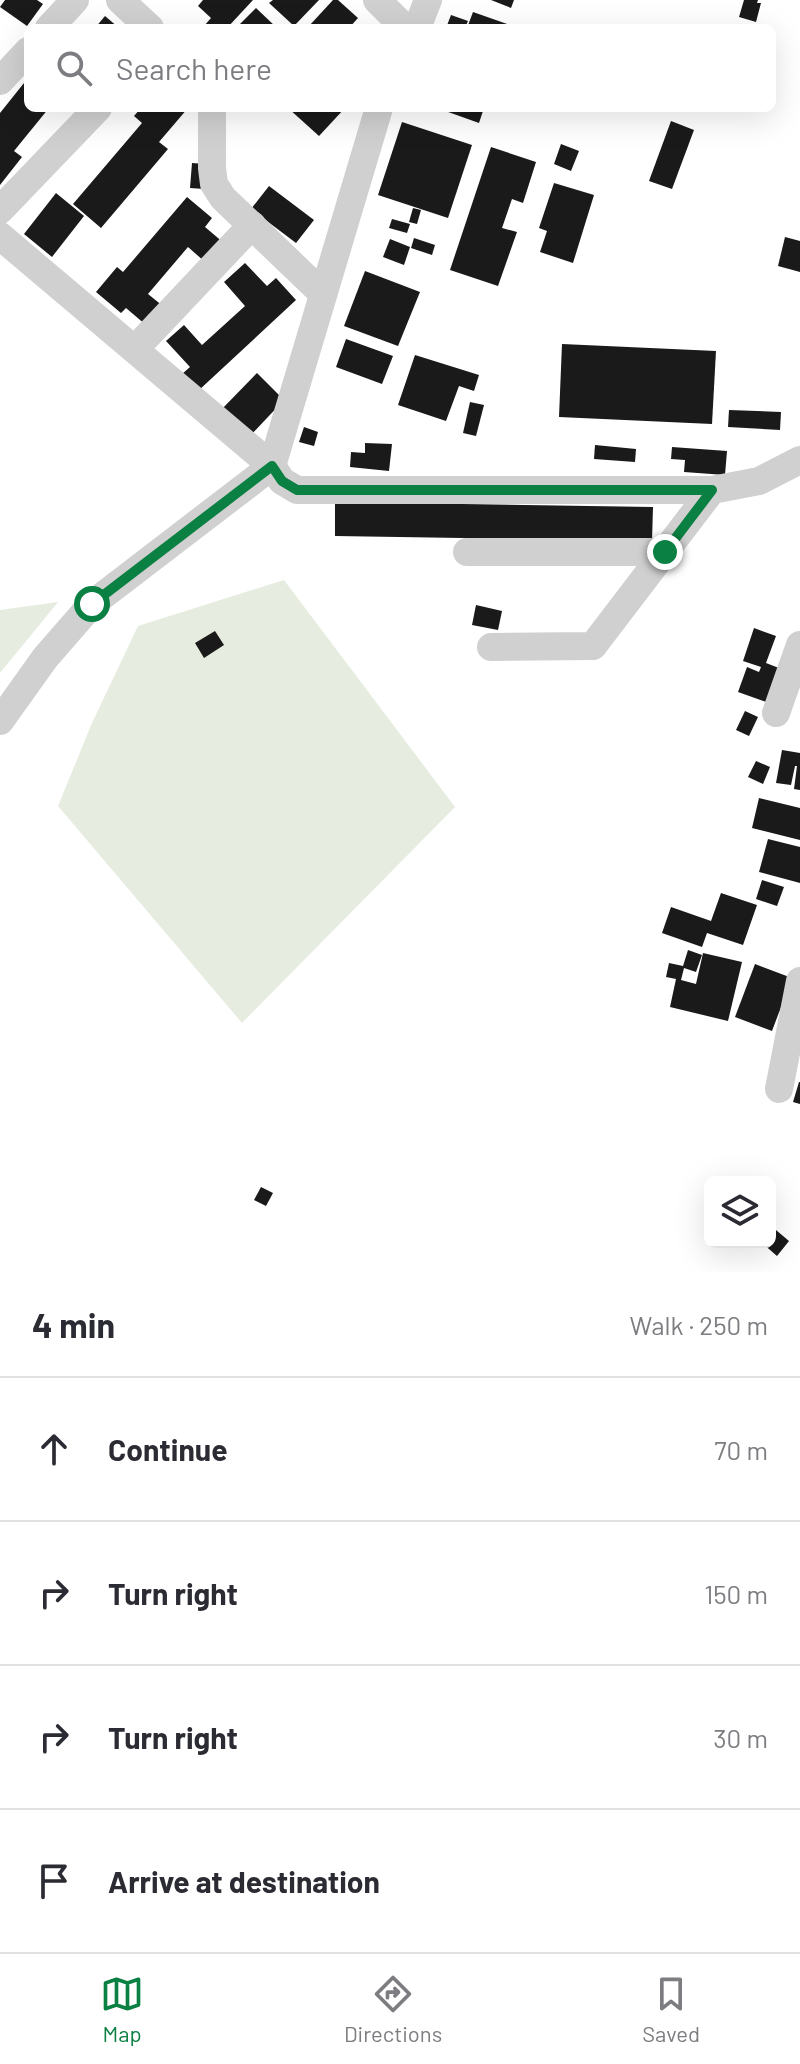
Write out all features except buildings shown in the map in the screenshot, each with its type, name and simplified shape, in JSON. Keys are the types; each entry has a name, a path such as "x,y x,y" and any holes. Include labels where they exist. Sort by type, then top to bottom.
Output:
{"street":[{"path":"53,24 75,0"},
{"path":"120,0 146,24"},
{"path":"377,0 401,24"},
{"path":"419,24 428,0"},
{"path":"0,81 24,55"},
{"path":"0,210 94,112"},
{"path":"212,112 214,184 223,198 323,294"},
{"path":"0,721 45,658 92,604 272,466 378,112"},
{"path":"135,349 252,225"},
{"path":"0,236 272,466 282,481 297,490 712,490 759,481 800,460"},
{"path":"491,647 593,646 712,490"},
{"path":"467,552 665,552"},
{"path":"776,713 800,645"},
{"path":"779,1089 800,981"}],"shaded area":[{"path":"284,580 455,807 242,1023 58,806 92,723 138,626"},
{"path":"58,602 0,673 0,610"}],"route":[{"path":"92,604 272,466 282,481 297,490 712,490 665,552"}]}
